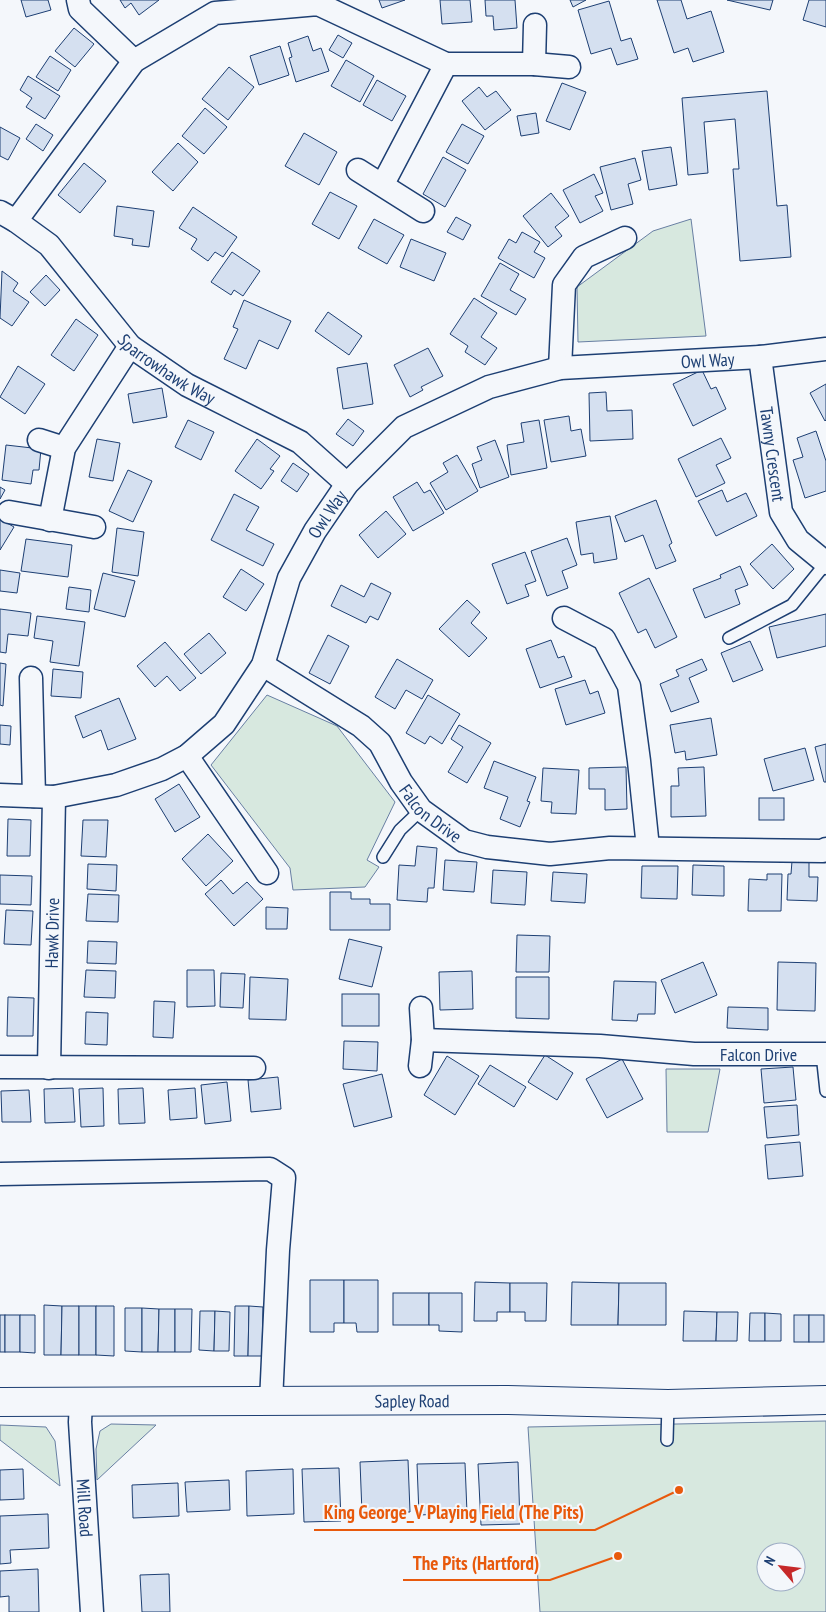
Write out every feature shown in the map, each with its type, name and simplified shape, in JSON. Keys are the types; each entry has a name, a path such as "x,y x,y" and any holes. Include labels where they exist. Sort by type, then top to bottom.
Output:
{"street":[{"path":"78,0 80,8 134,61"},
{"name":"Sparrowhawk Way","path":"347,484 300,442 188,385 130,346 49,245 8,216 134,61 215,13 318,2 446,64 534,64 569,67"},
{"path":"534,64 535,25"},
{"path":"383,184 446,64"},
{"path":"358,170 423,211"},
{"path":"560,368 564,285 584,258 625,238"},
{"path":"50,520 64,448 130,346"},
{"name":"Owl Way","path":"0,795 44,797 116,785 162,769 187,756 224,724 263,665 289,578 315,531 347,484 404,427 489,387 560,368 760,356 826,349"},
{"name":"Tawny Crescent","path":"760,356 781,512 798,540 826,563"},
{"path":"39,440 64,448"},
{"path":"8,512 94,527"},
{"path":"564,618 604,640 629,686 648,848"},
{"name":"Falcon Drive","path":"263,665 361,726 380,743 401,782 421,810 464,841 487,847 550,854 610,848 825,853"},
{"path":"31,678 44,797"},
{"path":"187,756 267,873"},
{"name":"Hawk Drive","path":"44,797 49,1068"},
{"path":"420,1066 423,1040 421,1008"},
{"name":"Falcon Drive","path":"423,1040 600,1046 694,1054 824,1054"},
{"path":"0,1068 254,1068"},
{"path":"0,1174 270,1169 284,1178 278,1250 271,1402"},
{"name":"Sapley Road","path":"0,1402 507,1400 668,1404 826,1400"},
{"name":"Mill Road","path":"81,1403 80,1422 92,1612"}],"lane":[{"path":"729,638 792,605 826,563"},
{"path":"383,857 400,830 421,810"},
{"path":"824,1054 826,1091"},
{"path":"667,1440 668,1404"}],"shaded area":[{"path":"691,219 706,336 578,342 577,287 653,231"},
{"path":"267,695 337,726 395,802 367,860 379,867 365,887 293,890 290,868 211,765"},
{"path":"666,1069 720,1069 708,1132 667,1132"},
{"path":"826,1421 826,1612 540,1612 528,1427"},
{"path":"111,1424 156,1425 97,1480 96,1449 100,1431"},
{"path":"0,1425 46,1427 55,1441 60,1486 0,1440"}],"building":[{"path":"21,0 48,0 51,10 26,17"},
{"path":"120,0 159,0 139,15 131,3 125,8"},
{"path":"379,0 405,0 382,8"},
{"path":"440,0 470,0 472,22 442,24"},
{"path":"485,0 515,0 517,28 494,30 493,16 486,16"},
{"path":"570,0 586,0 573,7"},
{"path":"657,0 681,0 687,19 711,11 724,52 693,62 688,48 674,53"},
{"path":"727,0 773,0 770,10"},
{"path":"809,0 826,0 826,27 803,20"},
{"path":"609,1 621,41 631,38 638,59 617,65 611,48 591,54 578,10"},
{"path":"74,28 94,44 75,67 55,51"},
{"path":"338,35 352,43 343,58 329,50"},
{"path":"308,36 313,51 321,48 329,71 296,82 289,58 292,57 288,43"},
{"path":"280,46 289,75 259,85 250,56"},
{"path":"50,56 71,70 58,91 36,77"},
{"path":"346,60 374,76 360,102 331,86"},
{"path":"229,67 254,87 228,120 202,99"},
{"path":"28,76 60,96 45,119 26,107 32,98 20,90"},
{"path":"377,80 406,96 392,121 363,105"},
{"path":"562,83 586,92 570,130 546,121"},
{"path":"479,87 487,97 496,91 511,110 485,130 462,101"},
{"path":"767,91 777,206 787,205 791,257 740,261 733,169 739,169 735,119 704,122 708,173 688,175 682,98"},
{"path":"205,108 227,127 204,154 182,136"},
{"path":"536,113 539,133 521,136 517,116"},
{"path":"36,124 53,135 43,151 26,139"},
{"path":"462,124 484,136 468,164 446,152"},
{"path":"0,127 20,138 8,160 0,156"},
{"path":"304,133 337,152 319,185 285,166"},
{"path":"178,143 198,162 173,191 152,172"},
{"path":"671,147 677,185 649,190 642,151"},
{"path":"443,157 466,170 445,207 423,194"},
{"path":"635,158 641,180 628,184 633,204 611,210 600,167"},
{"path":"84,163 106,181 80,213 58,195"},
{"path":"594,174 603,193 595,196 603,211 580,223 563,190"},
{"path":"330,192 357,206 339,239 312,224"},
{"path":"551,193 569,216 555,227 562,236 548,247 523,216"},
{"path":"117,206 154,211 149,247 132,245 133,239 114,236"},
{"path":"193,207 237,237 223,257 215,252 208,261 191,249 197,239 179,228"},
{"path":"456,217 471,225 463,240 447,232"},
{"path":"374,219 404,235 387,264 358,248"},
{"path":"522,232 540,242 534,252 545,258 534,278 498,258 509,239 516,243"},
{"path":"411,239 446,253 434,281 400,267"},
{"path":"232,252 260,271 243,296 234,290 231,295 211,282"},
{"path":"500,263 519,274 510,290 526,299 516,315 481,296"},
{"path":"2,271 18,283 13,291 29,302 12,326 0,318"},
{"path":"46,275 60,290 45,306 30,292"},
{"path":"474,298 497,313 481,337 497,348 485,365 465,352 468,346 450,334"},
{"path":"244,300 291,321 278,349 259,340 246,369 224,359 238,329 233,327"},
{"path":"328,312 362,336 349,355 315,331"},
{"path":"76,319 98,335 74,371 51,355"},
{"path":"428,348 443,376 421,387 423,390 410,397 394,365"},
{"path":"367,363 373,404 343,409 337,368"},
{"path":"18,366 45,384 25,414 0,397"},
{"path":"702,370 711,389 716,387 726,409 693,426 673,384"},
{"path":"826,384 826,420 825,421 810,393"},
{"path":"162,388 167,417 133,423 128,394"},
{"path":"606,392 607,411 632,410 633,439 590,441 589,393"},
{"path":"569,416 571,431 581,429 586,456 551,462 544,420"},
{"path":"348,419 364,431 353,446 336,434"},
{"path":"188,420 214,432 201,460 175,447"},
{"path":"539,420 547,468 511,475 507,445 524,442 521,423"},
{"path":"816,431 826,461 826,491 805,498 793,460 803,457 797,438"},
{"path":"721,438 731,458 716,465 725,483 696,497 678,459"},
{"path":"97,439 120,443 113,481 89,477"},
{"path":"257,439 280,456 270,469 274,471 261,489 235,471"},
{"path":"495,440 509,477 480,488 472,464 482,460 477,447"},
{"path":"6,445 41,449 39,470 33,470 31,484 2,480"},
{"path":"457,455 478,491 446,510 430,483 448,472 443,463"},
{"path":"293,463 309,474 297,492 281,481"},
{"path":"128,470 152,481 133,522 109,511"},
{"path":"417,482 424,493 430,490 444,513 413,531 393,497"},
{"path":"0,487 5,490 0,499"},
{"path":"722,490 727,502 746,493 757,516 716,536 698,501"},
{"path":"234,494 259,507 246,530 274,544 263,566 211,540"},
{"path":"656,500 672,543 669,545 676,561 656,569 643,535 625,542 615,516"},
{"path":"386,511 406,534 378,558 359,535"},
{"path":"610,516 617,559 594,563 593,553 581,555 576,522"},
{"path":"0,519 14,527 0,550"},
{"path":"117,528 144,532 138,576 112,572"},
{"path":"567,538 577,565 562,571 568,588 547,596 531,551"},
{"path":"26,539 72,545 68,577 21,571"},
{"path":"772,544 794,569 773,589 750,564"},
{"path":"525,552 536,581 525,585 529,596 507,604 492,564"},
{"path":"740,566 748,585 735,590 740,604 705,618 693,589 721,578 720,575"},
{"path":"241,569 264,584 246,611 223,597"},
{"path":"0,570 20,573 17,593 0,591"},
{"path":"103,573 135,581 125,617 94,609"},
{"path":"649,578 677,637 655,648 646,629 638,633 619,593"},
{"path":"371,583 391,593 378,620 370,616 366,623 331,606 341,585 364,597"},
{"path":"69,587 91,590 89,612 66,609"},
{"path":"467,600 480,612 471,623 487,638 469,657 439,629"},
{"path":"0,609 31,613 28,636 8,634 6,653 0,652"},
{"path":"826,614 826,646 777,658 769,627"},
{"path":"37,616 85,622 79,666 50,662 53,641 34,638"},
{"path":"209,633 226,653 201,674 184,654"},
{"path":"328,635 349,646 330,684 309,673"},
{"path":"551,640 558,658 564,656 572,677 540,688 526,649"},
{"path":"750,641 763,670 733,682 721,653"},
{"path":"165,642 196,678 180,691 167,676 155,687 137,666"},
{"path":"397,659 433,680 422,699 406,690 395,709 375,697"},
{"path":"702,659 707,670 689,678 699,702 671,712 660,684 679,676 676,670"},
{"path":"0,663 6,664 3,706 0,705"},
{"path":"53,669 83,672 81,698 51,696"},
{"path":"585,680 590,694 598,691 605,713 566,725 555,689"},
{"path":"428,695 460,714 442,744 430,736 425,744 406,733"},
{"path":"119,698 136,739 108,750 101,730 83,738 75,716"},
{"path":"711,718 717,755 686,760 685,751 675,753 670,725"},
{"path":"0,725 11,726 10,745 0,744"},
{"path":"459,725 491,743 467,783 448,772 463,747 451,739"},
{"path":"826,744 826,782 824,782 815,747"},
{"path":"805,748 814,780 773,791 764,759"},
{"path":"494,761 536,777 527,801 530,802 520,827 500,819 508,797 484,788"},
{"path":"626,767 627,809 605,810 605,789 589,789 589,768"},
{"path":"704,767 706,816 671,817 671,786 679,786 678,768"},
{"path":"543,768 579,770 576,814 551,813 552,802 541,801"},
{"path":"179,784 200,817 175,832 155,799"},
{"path":"759,798 784,798 784,820 759,820"},
{"path":"8,819 31,820 30,856 7,856"},
{"path":"83,820 108,820 106,857 81,856"},
{"path":"208,834 233,861 206,886 182,859"},
{"path":"417,846 437,848 434,888 428,888 427,902 397,900 399,865 415,866"},
{"path":"445,860 477,862 474,892 443,890"},
{"path":"792,861 809,862 809,877 818,877 817,901 787,900 788,874 791,874"},
{"path":"88,864 117,865 116,891 87,889"},
{"path":"693,865 724,866 724,896 692,895"},
{"path":"642,866 678,866 677,899 641,898"},
{"path":"493,870 527,872 525,905 491,903"},
{"path":"553,872 587,874 585,903 551,901"},
{"path":"767,874 782,874 781,911 748,911 749,879 767,880"},
{"path":"0,875 32,876 31,905 0,904"},
{"path":"221,880 233,894 247,882 263,899 234,926 205,894"},
{"path":"330,892 351,892 351,899 370,899 370,904 390,904 390,930 330,930"},
{"path":"88,894 119,895 118,922 86,921"},
{"path":"266,907 288,908 287,929 266,929"},
{"path":"6,910 33,911 31,945 4,944"},
{"path":"517,935 550,936 549,972 516,972"},
{"path":"349,939 382,947 372,987 339,979"},
{"path":"88,941 117,942 116,964 87,963"},
{"path":"703,962 717,995 675,1013 661,980"},
{"path":"778,962 816,963 815,1011 777,1010"},
{"path":"86,970 116,971 115,998 84,997"},
{"path":"187,970 214,970 215,1006 187,1007"},
{"path":"472,971 473,1009 440,1010 439,972"},
{"path":"221,973 245,974 243,1008 220,1007"},
{"path":"250,977 288,979 286,1020 249,1019"},
{"path":"516,977 549,977 549,1019 516,1018"},
{"path":"614,981 656,982 655,1014 638,1014 637,1021 612,1020"},
{"path":"342,994 379,994 379,1026 342,1026"},
{"path":"8,997 34,998 33,1036 7,1036"},
{"path":"154,1001 175,1002 173,1038 153,1037"},
{"path":"728,1007 768,1008 768,1030 727,1028"},
{"path":"86,1012 108,1013 107,1045 85,1044"},
{"path":"344,1041 378,1042 377,1071 343,1069"},
{"path":"545,1055 573,1073 557,1100 528,1082"},
{"path":"447,1056 479,1076 455,1115 424,1095"},
{"path":"622,1059 643,1099 607,1118 586,1079"},
{"path":"490,1065 526,1087 514,1107 478,1084"},
{"path":"793,1067 796,1100 764,1103 761,1069"},
{"path":"382,1074 392,1117 354,1127 343,1084"},
{"path":"278,1077 281,1109 251,1112 248,1080"},
{"path":"227,1082 231,1121 205,1124 201,1085"},
{"path":"73,1088 75,1122 45,1123 44,1089"},
{"path":"103,1088 104,1126 81,1127 79,1089"},
{"path":"143,1088 145,1123 119,1124 118,1089"},
{"path":"195,1088 197,1118 170,1120 168,1090"},
{"path":"29,1090 31,1122 2,1122 1,1091"},
{"path":"797,1105 799,1135 767,1138 764,1107"},
{"path":"800,1142 803,1176 768,1179 765,1145"},
{"path":"310,1280 344,1280 344,1323 334,1323 334,1332 310,1332"},
{"path":"344,1280 378,1280 378,1332 357,1332 356,1323 344,1323"},
{"path":"475,1282 510,1283 510,1312 497,1312 497,1321 474,1321"},
{"path":"572,1282 619,1283 618,1325 571,1325"},
{"path":"510,1283 547,1283 546,1321 525,1321 525,1312 510,1312"},
{"path":"619,1283 666,1283 666,1325 618,1325"},
{"path":"393,1293 429,1293 429,1325 393,1325"},
{"path":"429,1293 462,1293 462,1332 439,1331 439,1325 429,1325"},
{"path":"44,1305 62,1306 61,1355 44,1355"},
{"path":"62,1306 79,1306 79,1355 61,1355"},
{"path":"79,1306 96,1306 96,1355 79,1355"},
{"path":"96,1306 114,1306 114,1356 96,1355"},
{"path":"235,1306 249,1306 248,1356 234,1356"},
{"path":"249,1306 263,1307 262,1356 248,1356"},
{"path":"125,1308 142,1308 142,1352 125,1351"},
{"path":"142,1308 159,1309 158,1352 142,1352"},
{"path":"159,1309 175,1309 175,1352 158,1352"},
{"path":"175,1309 192,1309 191,1352 175,1352"},
{"path":"200,1311 215,1311 214,1351 199,1350"},
{"path":"215,1311 230,1312 229,1351 214,1351"},
{"path":"684,1311 717,1312 716,1341 683,1341"},
{"path":"717,1312 738,1312 737,1341 716,1341"},
{"path":"750,1313 765,1313 765,1341 749,1341"},
{"path":"765,1313 781,1314 781,1341 765,1341"},
{"path":"0,1315 5,1315 5,1352 0,1352"},
{"path":"5,1315 20,1315 20,1352 5,1352"},
{"path":"20,1315 35,1315 35,1353 20,1352"},
{"path":"794,1315 809,1315 809,1342 794,1342"},
{"path":"809,1315 824,1315 824,1342 809,1342"},
{"path":"408,1460 410,1512 362,1513 360,1462"},
{"path":"518,1462 520,1524 481,1525 478,1464"},
{"path":"465,1463 467,1513 419,1515 417,1464"},
{"path":"339,1468 341,1521 304,1522 302,1469"},
{"path":"23,1469 24,1499 0,1500 0,1470"},
{"path":"293,1469 294,1514 247,1516 246,1471"},
{"path":"229,1480 230,1510 187,1512 185,1482"},
{"path":"178,1483 179,1516 133,1518 132,1485"},
{"path":"48,1514 49,1548 10,1550 11,1563 0,1564 0,1516"},
{"path":"38,1569 39,1612 9,1612 9,1596 0,1597 0,1571"},
{"path":"169,1574 170,1612 142,1612 140,1575"}],"place":[{"name":"King George_V Playing Field (The Pits)","path":"679,1490"},
{"name":"The Pits (Hartford)","path":"618,1556"}]}
